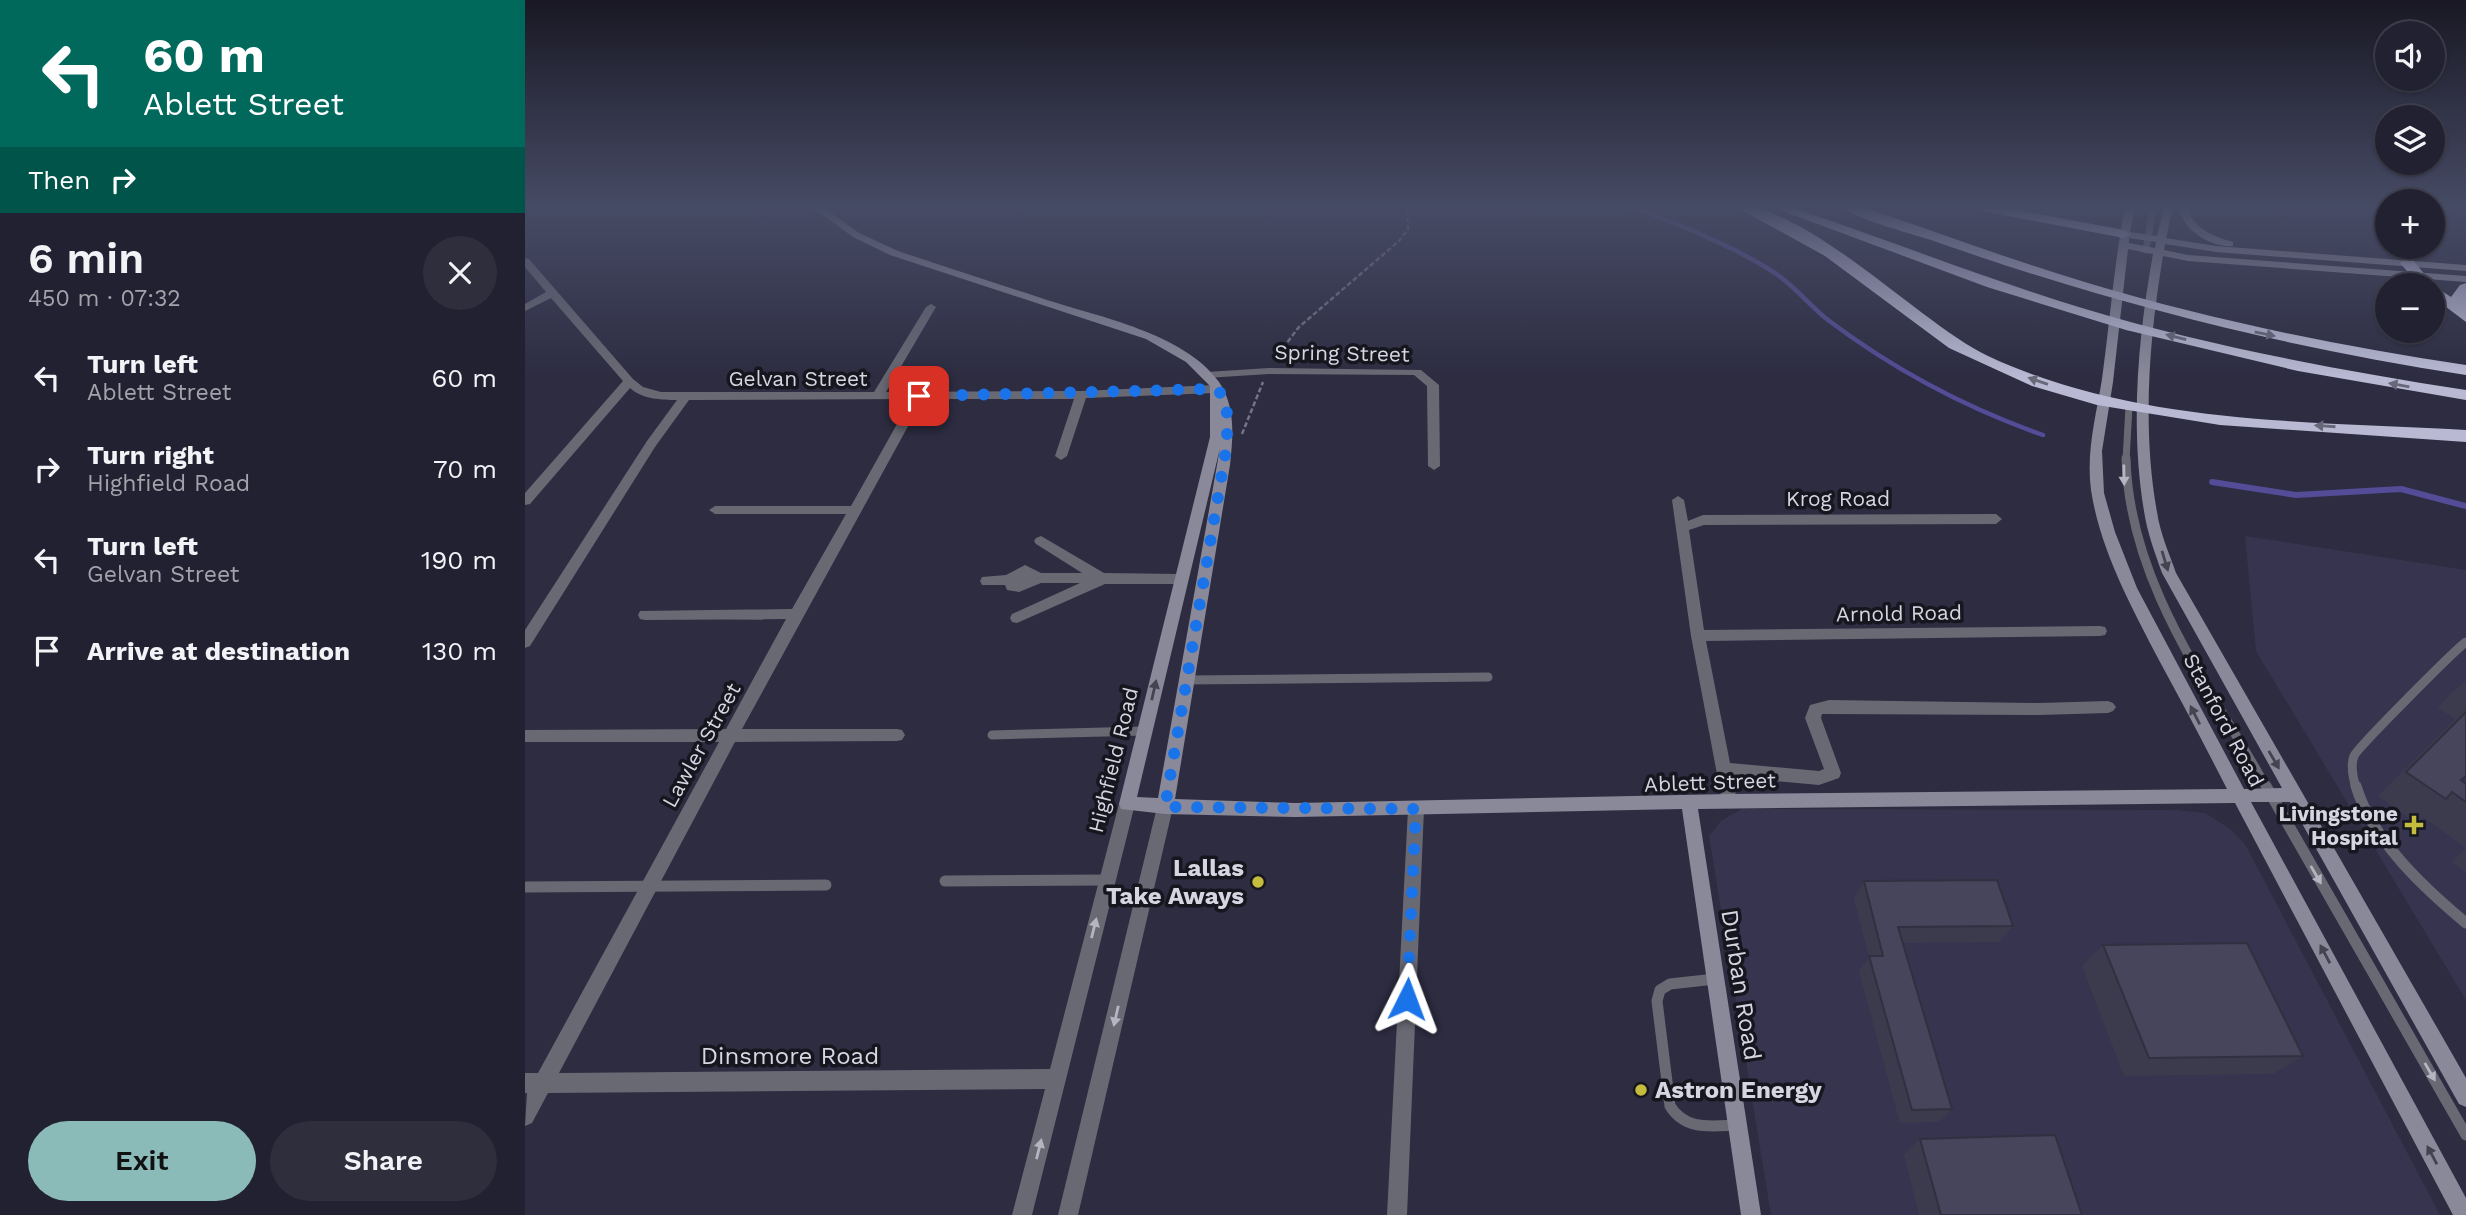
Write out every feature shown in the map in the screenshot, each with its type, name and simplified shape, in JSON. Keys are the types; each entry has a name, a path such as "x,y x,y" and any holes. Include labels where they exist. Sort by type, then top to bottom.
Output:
{"highway":[{"path":"1841,264 1954,345 2028,378 2103,400 2137,409 2466,436"},
{"path":"1939,264 2101,318 2318,370 2466,396"},
{"path":"2018,264 2109,295 2217,324 2382,358 2466,370"},
{"path":"2463,314 2459,295 2466,288"},
{"path":"2445,300 2463,314"}],"street":[{"name":"Gelvan Street","path":"528,264 629,381 646,393 685,397 1217,393"},
{"path":"927,264 1150,337 1176,350 1206,375 1217,393 1228,435 1165,807 1068,1215"},
{"name":"Stanford Road","path":"2120,264 2094,453 2103,517 2117,557 2238,797 2464,1215"},
{"name":"Stanford Road","path":"2157,264 2148,348 2137,409 2151,514 2169,573 2466,1097"},
{"path":"2265,264 2390,273"},
{"path":"2339,264 2403,273"},
{"path":"2431,273 2466,268"},
{"path":"2445,277 2466,279"},
{"path":"525,308 554,292"},
{"path":"877,397 931,307"},
{"name":"Spring Street","path":"1206,375 1269,371 1408,370 1425,376 1433,385 1434,466"},
{"path":"525,501 629,381"},
{"name":"Highfield Road","path":"1022,1215 1106,880 1128,804 1216,437 1217,393"},
{"path":"1061,456 1081,395"},
{"name":"Lawler Street","path":"525,1116 534,1083 647,888 796,614 919,396"},
{"path":"525,642 651,444 685,397"},
{"path":"1678,500 1698,636 1729,801"},
{"path":"715,510 857,510"},
{"name":"Krog Road","path":"1681,528 1703,520 1996,519"},
{"path":"1041,541 1102,579"},
{"path":"987,581 1009,580 1012,586 1019,587 1039,578 1180,579"},
{"path":"1017,618 1102,579"},
{"path":"645,615 796,614"},
{"name":"Arnold Road","path":"1698,636 2100,631"},
{"path":"1723,769 1819,778 1833,773 1813,718 1815,709 1829,706 2039,709 2108,707"},
{"path":"525,736 897,735"},
{"name":"Ablett Street","path":"1128,804 1165,807 1416,809 1729,801 2294,795"},
{"name":"Durban Road","path":"1689,804 1751,1215"},
{"path":"1397,1215 1416,809"},
{"name":"Dinsmore Road","path":"534,1083 1056,1079"}],"lane":[{"path":"2137,409 2124,446 2125,489 2136,544 2168,619 2466,1135"},
{"path":"2466,642 2450,653 2432,676 2354,755 2351,767 2352,779 2363,805 2415,876 2466,923"},
{"path":"1186,680 1488,677"},
{"path":"992,735 1145,731"},
{"path":"945,881 1106,880"},
{"path":"525,887 826,885"},
{"path":"1715,979 1670,984 1660,990 1657,1001 1670,1106 1677,1120 1688,1125 1737,1125"}],"path":[{"path":"1240,439 1276,354 1299,327 1371,264"}],"shaded area":[{"name":"Livingstone Hospital","path":"2245,536 2466,570 2466,1000 2256,651"},
{"path":"1742,809 2177,810 2205,813 2229,828 2245,844 2440,1215 1771,1215 1709,836 1721,821"}],"building":[{"path":"2466,712 2466,776 2461,780 2466,784 2466,802 2452,792 2446,799 2406,772"},
{"path":"1997,880 2013,926 1898,927 1952,1109 1912,1110 1869,956 1883,956 1864,881"},
{"path":"2247,943 2303,1056 2149,1058 2103,945"},
{"path":"2055,1135 2082,1215 1941,1215 1920,1139"}],"waterway":[{"path":"1760,264 1787,282 1828,320 1904,371 1986,413 2043,435"},
{"path":"2212,482 2296,495 2401,489 2466,506"}],"place":[{"name":"Livingstone Hospital","path":"2414,825"},
{"name":"Lallas Take Aways","path":"1258,882"},
{"name":"Astron Energy","path":"1641,1090"}],"route":[{"path":"919,396 1081,395 1215,389 1223,395 1228,418 1224,465 1214,510 1165,807 1416,809 1407,999"}]}
